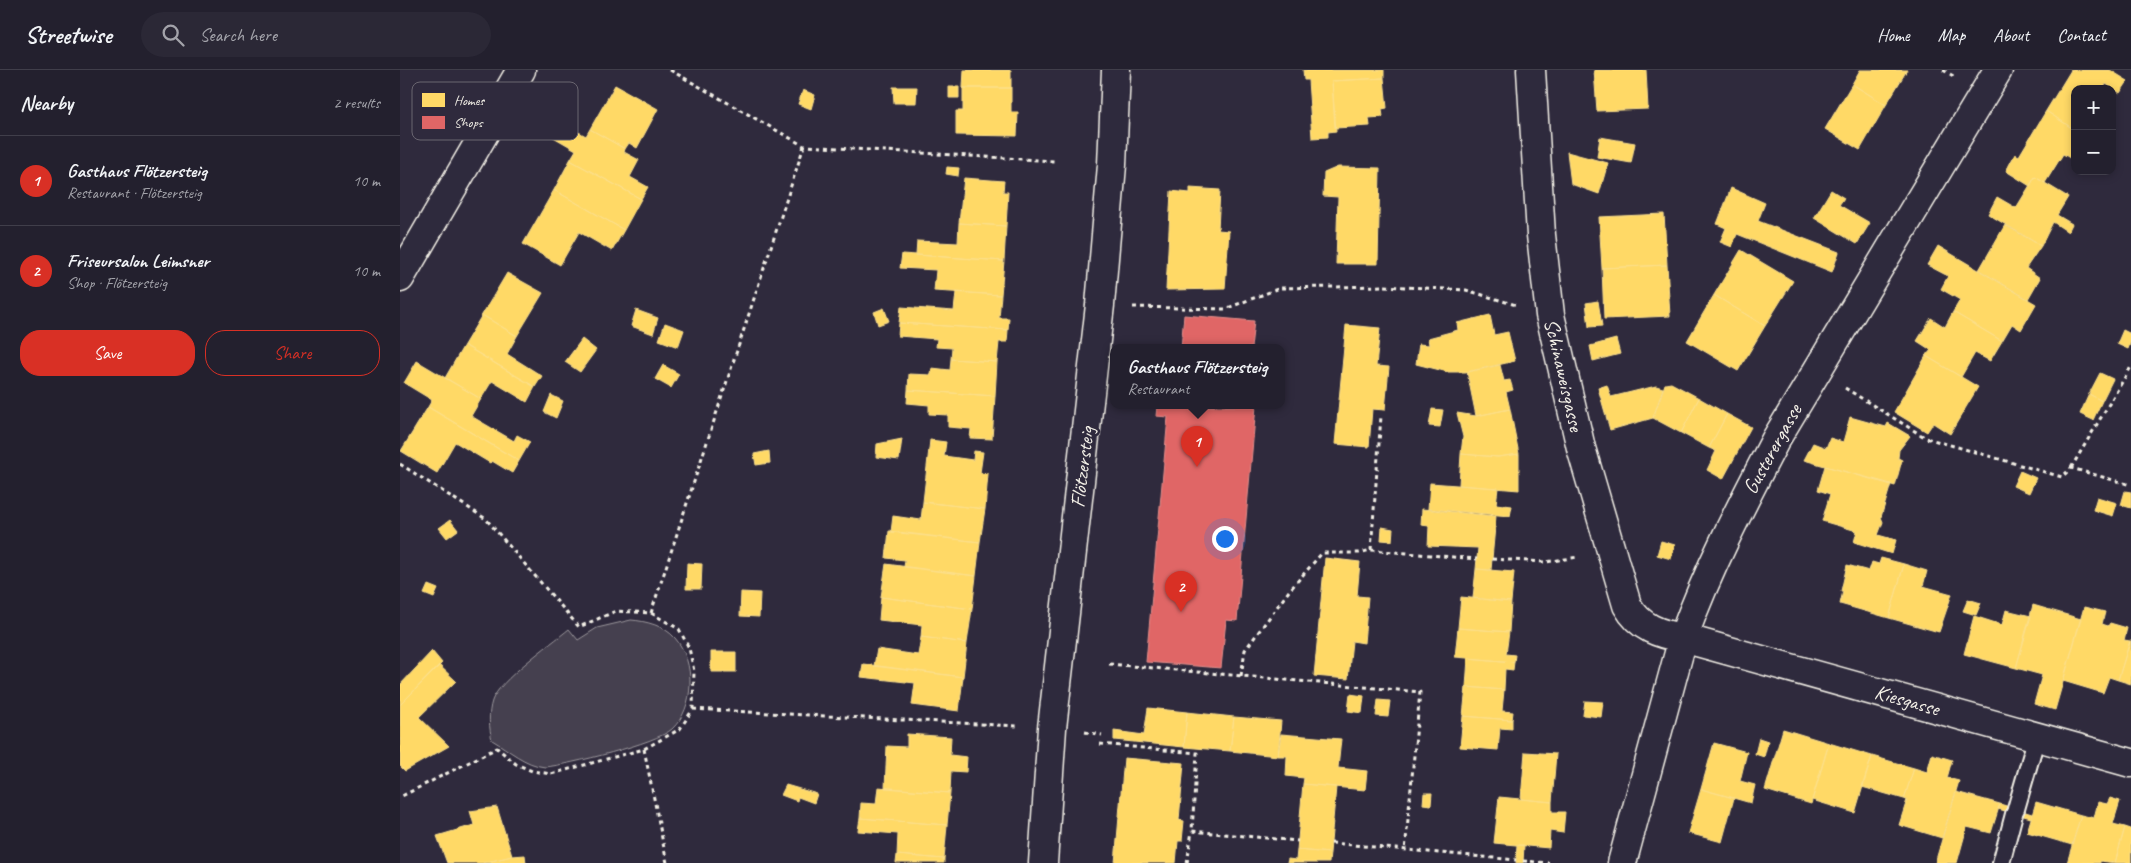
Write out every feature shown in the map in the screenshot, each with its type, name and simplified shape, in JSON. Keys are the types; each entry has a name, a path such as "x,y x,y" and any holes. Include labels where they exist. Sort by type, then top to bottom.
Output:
{"street":[{"path":"514,82 521,70"},
{"name":"Flötzersteig","path":"1043,863 1052,728 1101,296 1112,165 1116,70"},
{"name":"Schinaweisgasse","path":"1531,70 1540,216 1550,315 1578,439 1628,605 1634,616 1647,627 1661,634 1683,638"},
{"name":"Gusterergasse","path":"1622,863 1683,638 1695,606 1744,500 1776,439 1998,70"},
{"path":"400,278 480,140"},
{"name":"Kiesgasse","path":"1683,638 2131,763"}],"lane":[{"path":"2001,863 2037,736"}],"path":[{"path":"670,70 804,146 1054,161"},
{"path":"651,613 804,146"},
{"path":"1166,309 1225,310 1280,288 1384,286 1466,290 1550,315"},
{"path":"1818,369 1926,438 2062,478 2072,468 2131,367"},
{"path":"1371,550 1381,416"},
{"path":"400,464 486,519 579,627 616,611 651,613 679,629 689,648 694,671 693,709 680,729 644,749 551,774 532,771 516,764 497,748 400,797"},
{"path":"2072,468 2131,485"},
{"path":"1492,559 1546,562 1610,548"},
{"path":"1241,676 1245,650 1289,591 1322,553 1359,553 1371,550 1477,559"},
{"path":"1109,664 1420,692 1405,851"},
{"path":"693,709 1023,726"},
{"path":"1077,731 1102,735"},
{"path":"1100,744 1197,753 1192,832 1187,863"},
{"path":"644,749 667,863"},
{"path":"1192,832 1298,841"},
{"path":"1331,843 1516,860"},
{"path":"1523,860 1549,863"}],"shaded area":[{"path":"631,620 649,623 666,630 675,638 687,659 690,685 689,697 680,720 672,729 663,735 631,747 591,758 545,767 524,760 492,740 489,720 492,701 496,693 514,673 569,629 578,640 597,628"}],"building: Homes":[{"path":"964,70 1011,70 1011,88 963,88"},
{"path":"1303,70 1384,70 1384,78 1332,81 1336,131 1328,132 1328,137 1312,138 1308,80 1304,80"},
{"path":"1594,70 1646,70 1648,109 1597,111"},
{"path":"1860,70 1907,70 1886,105 1852,84"},
{"path":"2071,70 2110,70 2128,81 2120,93 2116,90 2116,85 2071,85 2071,127 2046,111"},
{"path":"1384,78 1387,108 1382,109 1383,117 1369,118 1370,126 1335,128 1332,81"},
{"path":"1852,84 1886,105 1860,150 1825,129"},
{"path":"615,85 658,109 637,148 629,143 625,149 590,129"},
{"path":"893,87 917,87 916,103 894,103"},
{"path":"949,87 959,87 959,98 949,98"},
{"path":"963,88 1011,88 1011,112 1018,112 1017,136 956,135 956,111 963,111"},
{"path":"803,90 815,95 811,109 798,104"},
{"path":"2046,111 2071,127 2071,159 2063,154 2045,183 2035,177 2030,186 2006,171 2015,154 2019,156"},
{"path":"590,129 625,149 624,152 639,160 630,177 648,187 641,199 570,160 576,150 559,140 578,140 578,132 586,136"},
{"path":"1600,137 1635,143 1631,163 1597,157"},
{"path":"1567,152 1608,163 1599,194 1571,184"},
{"path":"570,160 641,199 624,230 554,190"},
{"path":"947,167 959,168 958,176 946,174"},
{"path":"1338,167 1380,168 1378,264 1336,264 1338,197 1323,196 1324,173"},
{"path":"2035,177 2068,197 2057,215 2072,224 2068,232 2053,222 2041,246 1988,214 1997,197 2016,208"},
{"path":"964,178 1004,181 1003,192 1008,192 1006,226 959,223"},
{"path":"1190,188 1220,190 1218,230 1229,231 1225,289 1166,290 1171,191 1190,193"},
{"path":"1731,188 1765,203 1758,221 1839,252 1832,272 1737,234 1732,247 1720,242 1726,228 1717,224"},
{"path":"554,190 624,230 612,251 579,232 560,265 523,244"},
{"path":"1831,190 1844,198 1839,205 1870,223 1857,244 1814,218"},
{"path":"1664,214 1667,265 1602,268 1599,217"},
{"path":"959,223 1006,226 1004,261 916,255 917,241 958,243"},
{"path":"2005,225 2041,246 2026,268 2040,278 2028,299 1979,270"},
{"path":"1938,246 2036,304 2021,330 2012,324 2002,341 1953,312 1960,300 1941,289 1948,276 1927,265"},
{"path":"1741,250 1793,281 1765,326 1714,295"},
{"path":"902,254 1004,261 1001,295 934,291 936,270 900,268"},
{"path":"1667,265 1670,316 1604,319 1602,268"},
{"path":"507,273 543,293 517,336 482,315"},
{"path":"956,292 1001,295 999,318 1009,318 1008,330 899,323 901,307 954,311"},
{"path":"1714,295 1765,326 1738,371 1687,341"},
{"path":"1598,301 1602,326 1589,327 1586,303"},
{"path":"884,308 889,321 878,325 874,312"},
{"path":"636,310 658,318 653,334 631,326"},
{"path":"1953,312 2002,341 1990,361 1975,353 1961,377 1926,356 1931,350 1917,341 1931,318 1945,327"},
{"path":"482,315 517,336 507,354 542,376 535,387 464,345"},
{"path":"1490,315 1494,335 1508,332 1515,361 1467,372 1448,372 1416,364 1419,344 1429,345 1428,338 1458,330 1457,323"},
{"path":"665,323 684,330 678,347 659,340"},
{"path":"899,323 1008,330 1007,342 999,342 997,362 951,359 952,348 936,347 937,339 898,336"},
{"path":"1346,325 1380,328 1376,366 1389,367 1385,410 1372,409 1369,447 1335,444"},
{"path":"2123,330 2131,334 2128,349 2117,344"},
{"path":"582,339 596,350 580,372 565,362"},
{"path":"1616,339 1620,354 1593,361 1590,346"},
{"path":"464,345 535,387 527,402 492,381 481,399 445,378"},
{"path":"1926,356 1978,387 1950,434 1933,423 1927,432 1894,412"},
{"path":"951,359 997,362 995,396 908,390 909,374 931,375 932,368 950,370"},
{"path":"417,361 481,399 471,416 514,441 517,435 530,442 519,461 428,407 432,400 404,383"},
{"path":"663,365 679,374 671,388 655,379"},
{"path":"1500,365 1504,381 1510,380 1513,390 1506,392 1510,409 1476,416 1467,372"},
{"path":"2100,373 2113,379 2102,401 2089,394"},
{"path":"1671,383 1699,398 1681,433 1653,418 1665,384"},
{"path":"1607,385 1611,397 1656,386 1663,388 1653,418 1610,430 1598,388"},
{"path":"908,390 995,396 992,439 970,438 971,429 948,427 948,415 929,414 929,405 907,403"},
{"path":"2089,394 2102,401 2093,420 2080,414"},
{"path":"551,395 563,401 556,418 544,412"},
{"path":"1699,398 1727,414 1709,448 1681,433"},
{"path":"428,407 519,461 512,473 492,461 490,463 455,442 437,473 401,451"},
{"path":"1432,409 1443,410 1440,427 1429,426"},
{"path":"1510,409 1519,454 1498,457 1461,454 1463,437 1457,413 1476,416"},
{"path":"1727,414 1751,427 1723,479 1707,470 1716,451 1709,448"},
{"path":"1850,417 1886,427 1888,423 1910,436 1899,450 1898,458 1902,460 1895,486 1804,460 1813,443 1826,448 1830,438 1843,442"},
{"path":"902,439 899,460 876,457 877,444"},
{"path":"930,440 946,442 944,456 973,460 974,451 983,452 980,473 988,474 985,509 923,502"},
{"path":"769,451 770,463 756,465 754,454"},
{"path":"1461,454 1498,457 1519,454 1519,490 1459,485"},
{"path":"1825,466 1891,484 1881,517 1883,522 1878,535 1896,540 1892,554 1854,542 1857,531 1822,521 1830,494 1818,490"},
{"path":"2020,471 2036,478 2029,493 2013,486"},
{"path":"1430,483 1498,488 1496,504 1512,506 1510,516 1428,509"},
{"path":"2125,491 2131,492 2131,508 2121,505"},
{"path":"2097,497 2117,503 2113,516 2093,510"},
{"path":"923,502 985,509 980,542 891,532 893,516 921,520"},
{"path":"1422,509 1496,516 1491,570 1476,569 1478,548 1428,546 1429,526 1421,525"},
{"path":"450,520 458,530 447,538 439,528"},
{"path":"1382,527 1393,529 1392,541 1381,540"},
{"path":"889,531 980,542 976,576 904,567 905,560 886,558"},
{"path":"1661,541 1675,545 1671,559 1657,555"},
{"path":"1325,558 1360,562 1357,596 1368,597 1364,643 1352,641 1348,679 1314,676"},
{"path":"1881,558 1904,564 1889,618 1840,604 1847,565 1869,571 1872,562 1879,564"},
{"path":"687,563 702,564 701,589 686,589"},
{"path":"886,564 976,576 972,609 881,597"},
{"path":"1904,564 1927,571 1923,586 1952,594 1939,632 1889,618"},
{"path":"1476,569 1514,572 1511,602 1473,598"},
{"path":"428,585 438,589 434,598 424,594"},
{"path":"741,592 760,593 759,617 740,616"},
{"path":"881,597 972,609 967,643 921,637 922,625 879,620"},
{"path":"1461,597 1511,602 1509,632 1458,628"},
{"path":"1968,599 1981,603 1976,615 1963,611"},
{"path":"2033,605 2081,619 2055,710 2034,704 2042,675 2016,668"},
{"path":"2084,607 2105,612 2102,624 2108,626 2110,623 2127,628 2124,640 2130,641 2118,680 2109,677 2103,693 2063,681"},
{"path":"2006,610 2031,616 2016,668 1964,654 1974,616 2002,625"},
{"path":"1458,628 1509,632 1506,654 1515,655 1514,662 1455,657"},
{"path":"921,637 967,643 963,677 874,666 877,649 918,655"},
{"path":"2131,641 2131,684 2118,680"},
{"path":"432,651 442,663 400,705 400,685"},
{"path":"711,652 736,652 736,672 711,672"},
{"path":"1468,658 1514,662 1513,670 1505,669 1504,690 1466,687"},
{"path":"863,664 963,677 959,711 912,705 915,683 861,677"},
{"path":"439,665 456,681 419,717 449,746 405,771 400,766 400,705"},
{"path":"1466,687 1504,690 1502,711 1513,712 1512,720 1463,716"},
{"path":"1350,694 1364,696 1362,713 1348,711"},
{"path":"1378,700 1390,701 1388,717 1376,716"},
{"path":"1585,701 1603,702 1601,717 1583,715"},
{"path":"1148,708 1187,712 1184,747 1114,740 1114,731 1144,735"},
{"path":"1187,712 1234,717 1230,751 1184,747"},
{"path":"1463,716 1512,720 1512,729 1500,728 1498,750 1460,747"},
{"path":"1234,717 1281,721 1278,756 1230,751"},
{"path":"1783,729 1829,743 1811,804 1765,790"},
{"path":"907,734 951,737 950,755 967,757 966,772 951,771 950,793 885,788 887,746 907,747"},
{"path":"1281,734 1341,739 1338,768 1367,771 1365,790 1303,784 1304,778 1286,776 1287,756 1278,756"},
{"path":"1759,738 1768,741 1764,757 1755,754"},
{"path":"1714,743 1747,752 1740,781 1755,785 1751,803 1701,789"},
{"path":"1829,743 1872,756 1855,813 1812,800"},
{"path":"1525,752 1556,754 1552,802 1521,799"},
{"path":"1932,754 1952,760 1947,778 1959,781 1942,838 1899,825 1907,800 1904,799 1914,768 1927,772"},
{"path":"1872,756 1914,768 1904,799 1862,787"},
{"path":"1124,758 1184,763 1179,820 1184,821 1182,841 1178,841 1176,863 1115,863"},
{"path":"1303,784 1336,787 1330,853 1297,850"},
{"path":"786,785 817,794 814,803 798,797 797,801 781,795"},
{"path":"878,787 950,793 947,825 860,818 861,803 876,804"},
{"path":"1701,789 1734,798 1722,842 1688,833"},
{"path":"1956,792 2000,804 1991,833 1967,827 1957,863 1935,863"},
{"path":"1424,793 1432,793 1431,805 1423,804"},
{"path":"1499,797 1552,802 1552,812 1565,812 1563,833 1550,831 1549,848 1494,843"},
{"path":"2110,798 2120,801 2113,824 2125,827 2115,863 2100,861 2100,863 2067,863 2081,815 2094,818 2098,802 2107,804"},
{"path":"2036,802 2081,815 2072,845 2027,832"},
{"path":"2000,804 2032,814 2031,818 1998,809"},
{"path":"497,807 512,856 483,863 447,863 437,836 474,825 470,811"},
{"path":"860,818 947,825 944,859 897,855 898,834 858,831"},
{"path":"2125,827 2131,829 2131,863 2115,863"},
{"path":"1517,845 1524,845 1523,863 1516,863"},
{"path":"1297,850 1330,853 1329,863 1287,863 1288,859 1296,860"},
{"path":"525,855 526,863 483,863 512,856"},
{"path":"897,855 944,859 944,863 896,863"}],"building: Shops":[{"path":"1184,315 1254,321 1251,344 1181,344"},
{"path":"1157,409 1256,409 1237,621 1226,620 1221,668 1146,662 1168,417 1156,416"}],"place":[{"name":"Gasthaus Flötzersteig","path":"1197,467"},
{"name":"Friseursalon Leimsner","path":"1181,612"}]}
